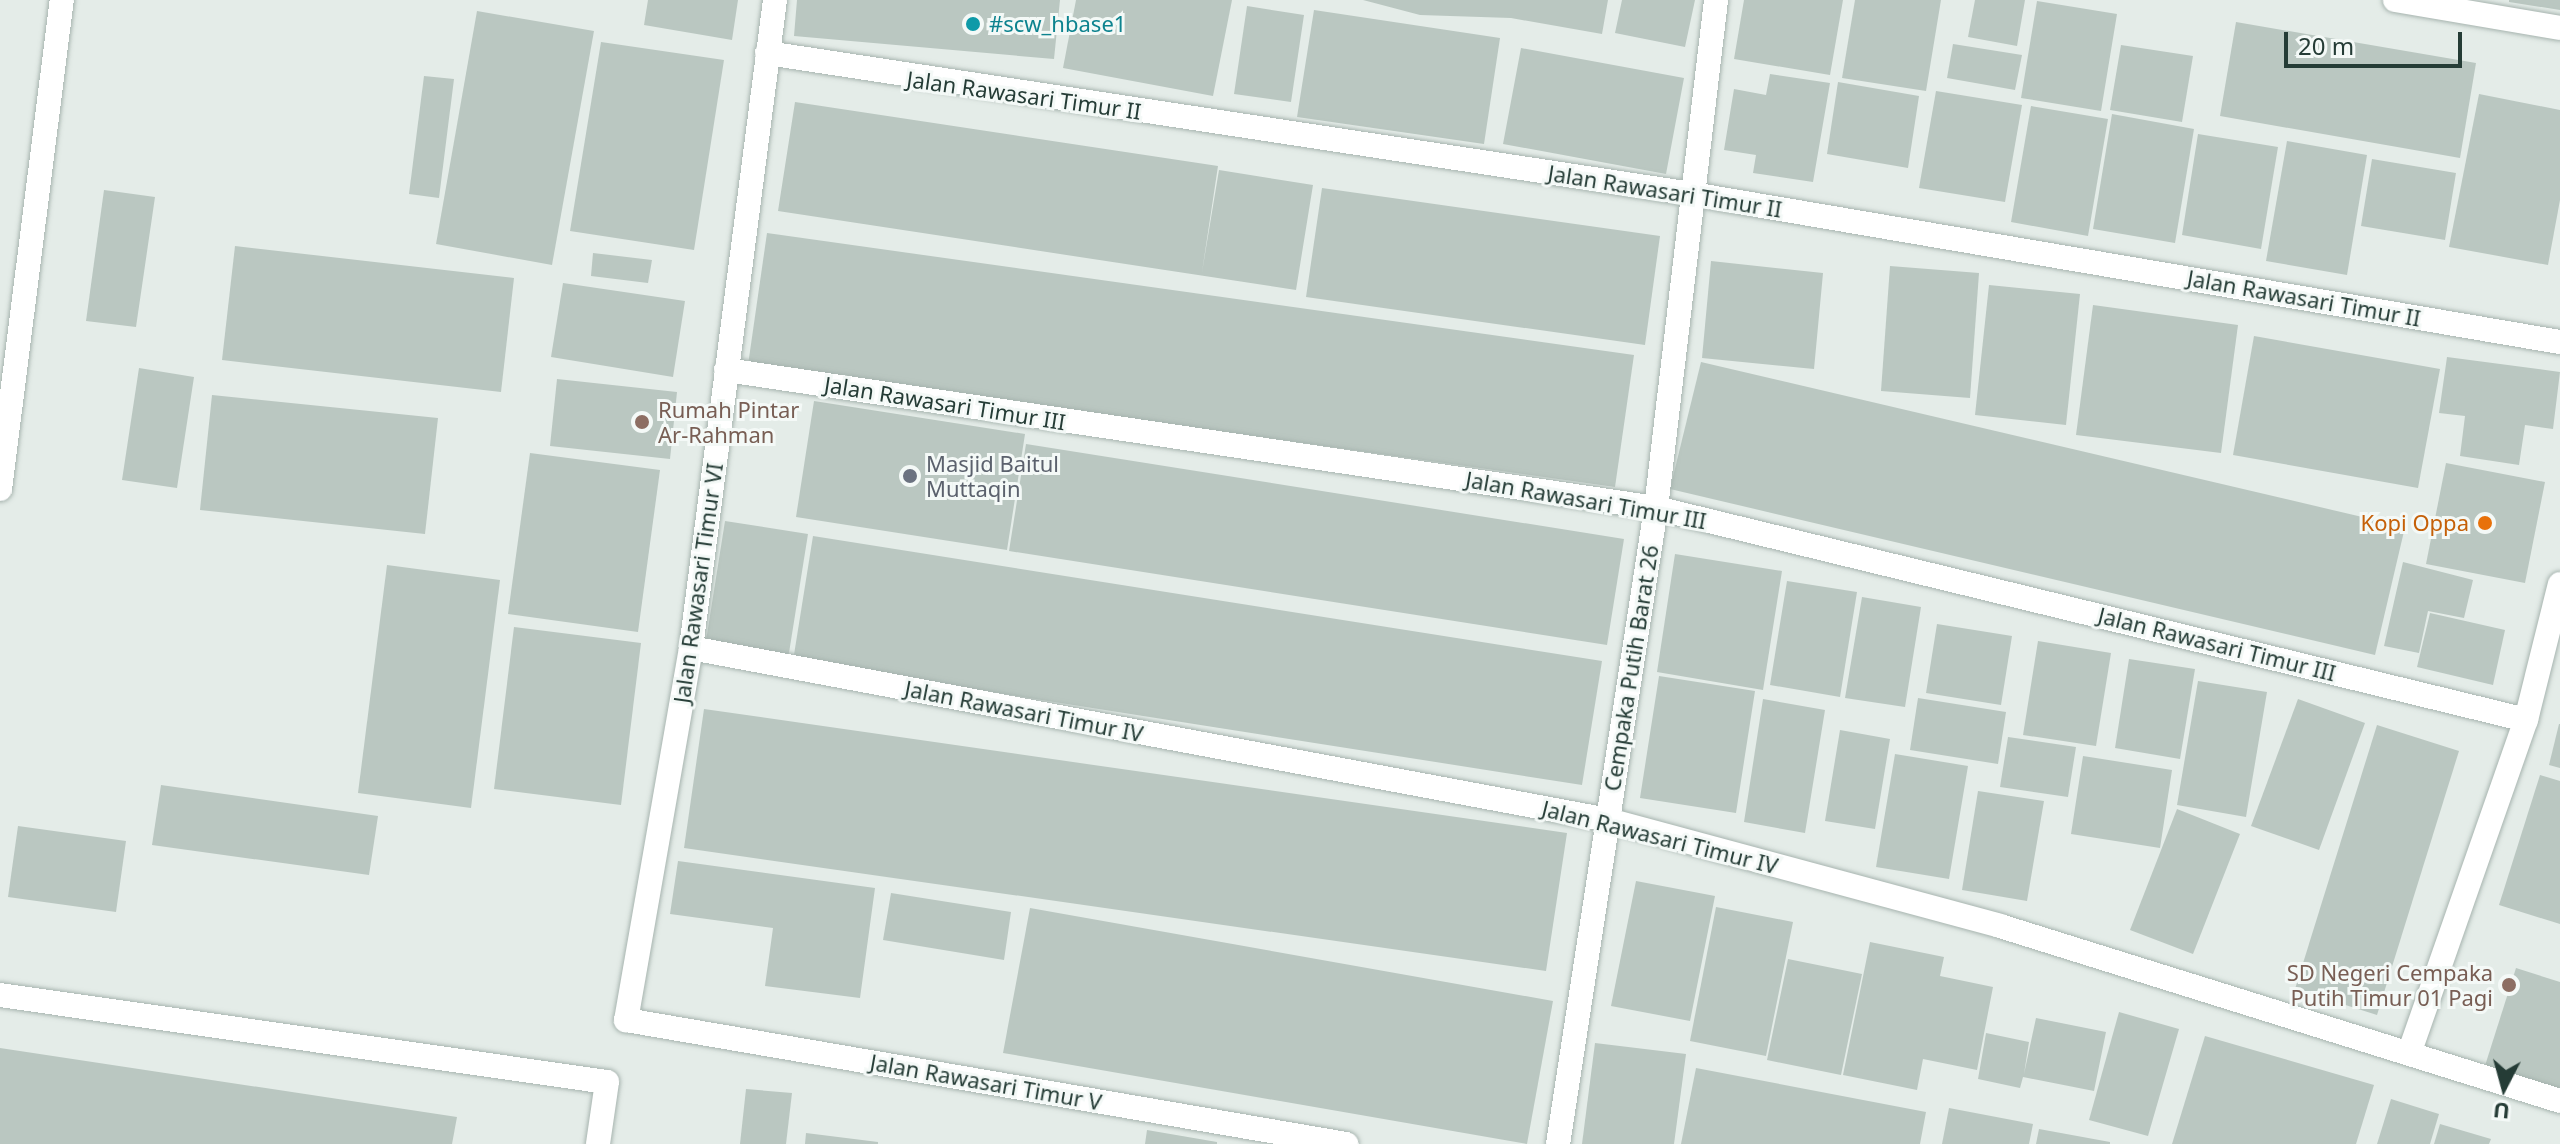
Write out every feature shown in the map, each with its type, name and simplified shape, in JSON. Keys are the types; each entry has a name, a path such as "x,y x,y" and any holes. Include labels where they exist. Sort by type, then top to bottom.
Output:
{"street":[{"path":"0,489 62,0"},
{"name":"Jalan Rawasari Timur VI","path":"626,1020 691,648 775,0"},
{"name":"Cempaka Putih Barat 26","path":"1558,1144 1656,508 1716,0"},
{"path":"2395,0 2560,28"},
{"name":"Jalan Rawasari Timur II","path":"767,53 1692,194 2560,342"},
{"name":"Jalan Rawasari Timur III","path":"726,370 1656,508 2526,720"},
{"path":"2411,1048 2526,720 2560,584"},
{"name":"Jalan Rawasari Timur IV","path":"691,648 1608,820 2411,1048 2560,1101"},
{"path":"0,995 607,1082 598,1144"},
{"name":"Jalan Rawasari Timur V","path":"626,1020 1346,1144"}],"building":[{"path":"648,0 738,0 732,40 644,25"},
{"path":"797,0 1060,0 1054,59 794,36"},
{"path":"1076,0 1232,0 1213,96 1063,68"},
{"path":"1363,0 1608,0 1602,34 1511,18 1420,15"},
{"path":"1622,0 1695,0 1685,47 1615,33"},
{"path":"1744,0 1843,0 1830,75 1734,59"},
{"path":"1855,0 1941,0 1926,91 1842,78"},
{"path":"1975,0 2025,0 2017,46 1968,37"},
{"path":"2509,0 2560,0 2560,10 2509,2"},
{"path":"2037,1 2117,14 2101,111 2021,98"},
{"path":"1247,6 1304,15 1291,102 1234,94"},
{"path":"1314,10 1500,38 1484,144 1297,117"},
{"path":"477,11 594,31 552,265 436,244"},
{"path":"2236,22 2476,63 2460,158 2220,116"},
{"path":"601,42 724,60 694,250 570,231"},
{"path":"1953,44 2022,55 2015,90 1947,78"},
{"path":"2121,45 2193,56 2182,122 2110,110"},
{"path":"1521,48 1684,78 1666,174 1503,144"},
{"path":"1770,74 1830,83 1813,182 1753,173 1756,155 1724,150 1734,89 1766,95"},
{"path":"424,76 454,79 439,198 409,194"},
{"path":"1838,82 1919,96 1908,168 1827,154"},
{"path":"1936,91 2022,105 2005,202 1919,188"},
{"path":"2479,94 2560,110 2560,200 2548,265 2449,247"},
{"path":"795,102 1218,166 1202,272 1219,170 1313,185 1296,290 778,211"},
{"path":"2031,106 2108,119 2088,236 2011,222"},
{"path":"2112,114 2194,129 2175,243 2093,229"},
{"path":"2198,134 2278,147 2261,249 2182,235"},
{"path":"2287,141 2367,155 2347,275 2266,261"},
{"path":"2372,159 2456,173 2445,240 2361,226"},
{"path":"1322,188 1660,236 1645,345 1306,297"},
{"path":"104,190 155,197 136,327 86,321"},
{"path":"767,233 1634,355 1615,487 748,365"},
{"path":"235,246 514,278 501,392 222,360"},
{"path":"593,253 652,260 648,283 591,276"},
{"path":"1711,261 1823,273 1814,369 1702,358"},
{"path":"1890,266 1979,273 1970,398 1881,391"},
{"path":"563,283 685,301 673,377 551,357"},
{"path":"1989,285 2080,294 2066,425 1975,415"},
{"path":"2093,305 2238,325 2221,453 2076,435"},
{"path":"2254,336 2440,369 2418,488 2233,455"},
{"path":"2447,357 2560,372 2553,429 2525,425 2519,465 2460,456 2465,416 2439,413"},
{"path":"1701,362 2405,527 2375,655 1670,489"},
{"path":"139,368 194,377 177,488 122,480"},
{"path":"557,379 677,392 670,459 550,446"},
{"path":"212,395 438,418 425,534 200,510"},
{"name":"Masjid Baitul Muttaqin","path":"814,401 1025,434 1007,550 796,517"},
{"path":"1026,444 1624,539 1607,645 1009,551"},
{"path":"530,453 660,470 638,632 508,614"},
{"name":"Kopi Oppa","path":"2446,463 2545,482 2525,583 2426,564"},
{"path":"725,521 808,534 788,659 705,647"},
{"path":"813,536 1602,661 1582,785 793,661"},
{"path":"1675,554 1782,571 1763,690 1657,672"},
{"path":"2403,562 2473,580 2464,618 2428,611 2419,653 2384,646"},
{"path":"387,565 500,580 471,808 358,793"},
{"path":"1787,581 1857,592 1840,697 1770,685"},
{"path":"1862,597 1921,607 1905,707 1845,698"},
{"path":"2430,613 2505,630 2493,685 2417,667"},
{"path":"1937,624 2012,636 2001,705 1926,693"},
{"path":"514,627 641,643 621,805 494,789"},
{"path":"2038,641 2111,653 2096,746 2023,735"},
{"path":"2129,659 2195,669 2180,759 2115,748"},
{"path":"1659,676 1755,691 1736,813 1640,798"},
{"path":"2198,681 2267,692 2246,817 2177,805"},
{"path":"1918,698 2006,712 1998,764 1910,750"},
{"path":"1763,699 1825,710 1805,833 1744,822"},
{"path":"2298,699 2365,723 2319,850 2251,826"},
{"path":"704,709 1567,833 1546,971 684,848"},
{"path":"2560,724 2560,768 2549,765"},
{"path":"2377,725 2459,751 2377,1015 2295,989"},
{"path":"1840,730 1890,739 1875,829 1825,821"},
{"path":"2008,737 2076,747 2068,797 2000,787"},
{"path":"1895,754 1968,766 1949,879 1876,867"},
{"path":"2083,756 2172,770 2160,848 2071,834"},
{"path":"2540,775 2560,781 2560,924 2499,905"},
{"path":"161,785 378,816 369,875 152,845"},
{"path":"1978,791 2044,801 2027,901 1962,890"},
{"path":"2177,809 2240,834 2193,954 2130,930"},
{"path":"18,826 126,841 116,912 8,897"},
{"path":"678,861 875,888 860,998 765,986 773,928 670,914"},
{"path":"1636,881 1715,896 1690,1021 1611,1006"},
{"path":"891,893 1011,912 1004,960 883,940"},
{"path":"1716,907 1793,922 1766,1056 1690,1041"},
{"path":"1030,908 1553,1001 1527,1144 1003,1053"},
{"path":"1870,942 1944,957 1940,976 1993,987 1977,1070 1923,1059 1917,1090 1843,1075"},
{"path":"1788,959 1862,974 1841,1075 1767,1060"},
{"path":"2516,968 2560,982 2560,1096 2483,1072"},
{"path":"2119,1012 2179,1029 2148,1136 2089,1120"},
{"path":"2036,1018 2106,1032 2094,1091 2023,1077 2020,1088 1978,1079 1986,1033 2029,1042 2024,1074"},
{"path":"2205,1036 2374,1085 2356,1144 2172,1144"},
{"path":"1595,1043 1686,1054 1674,1144 1582,1144"},
{"path":"0,1048 457,1117 452,1144 0,1144"},
{"path":"1696,1068 1926,1112 1920,1144 1681,1144"},
{"path":"746,1089 792,1093 786,1144 740,1144"},
{"path":"2391,1099 2439,1114 2430,1144 2377,1144"},
{"path":"1949,1108 2033,1124 2029,1144 1942,1144"},
{"path":"2440,1124 2491,1139 2489,1144 2434,1144"},
{"path":"2039,1129 2110,1142 2110,1144 2036,1144"},
{"path":"1147,1130 1217,1142 1217,1144 1145,1144"},
{"path":"806,1133 878,1142 878,1144 805,1144"}],"place":[{"name":"#scw_hbase1","path":"973,24"},
{"name":"Rumah Pintar Ar-Rahman","path":"642,422"},
{"name":"Masjid Baitul Muttaqin","path":"910,476"},
{"name":"Kopi Oppa","path":"2485,523"},
{"name":"SD Negeri Cempaka Putih Timur 01 Pagi","path":"2509,985"}]}
